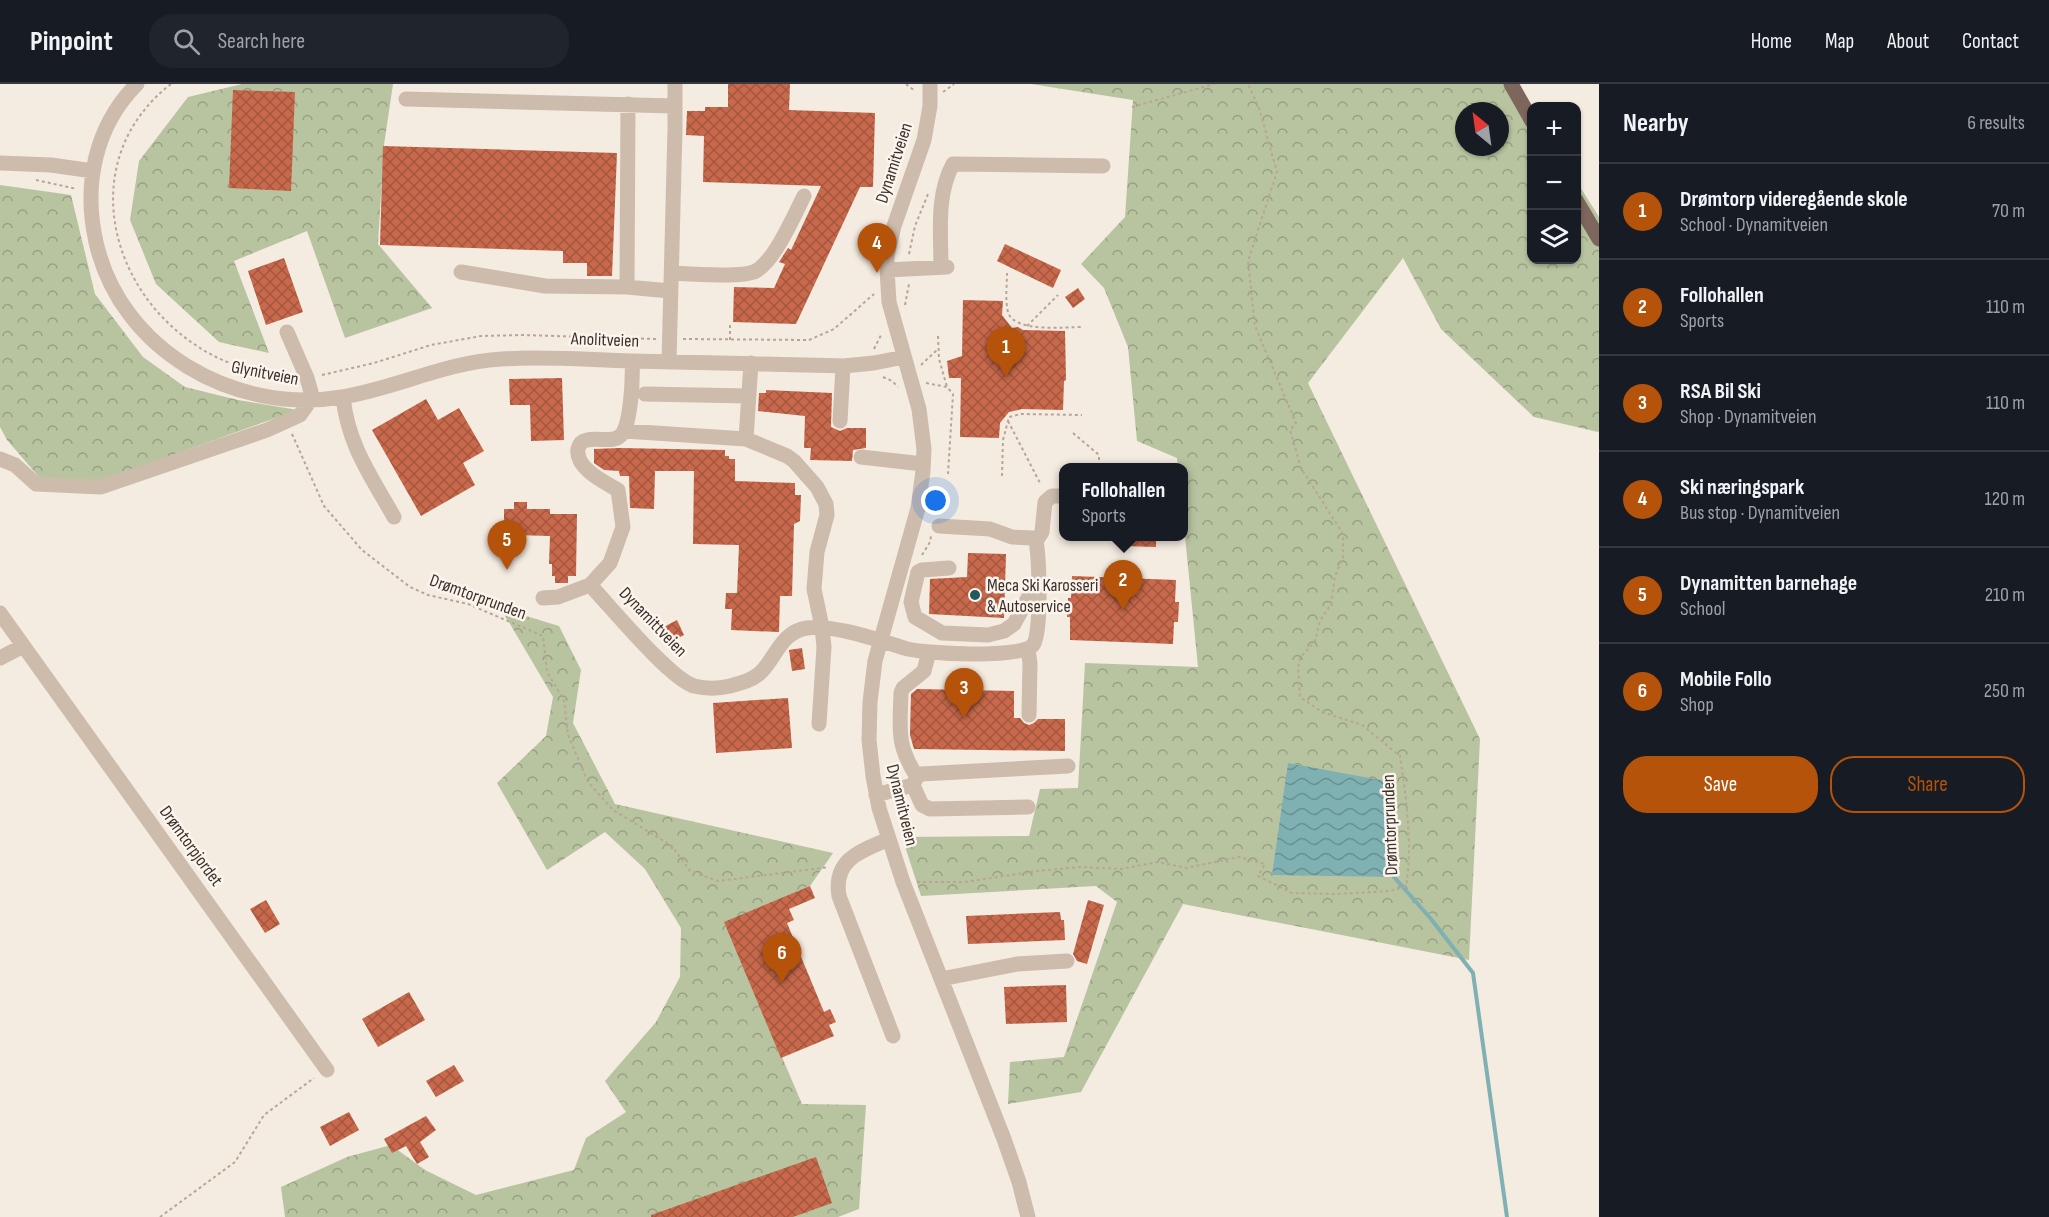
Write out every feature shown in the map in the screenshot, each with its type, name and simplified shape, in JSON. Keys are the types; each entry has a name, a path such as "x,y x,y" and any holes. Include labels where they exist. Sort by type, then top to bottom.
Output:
{"main road":[{"path":"1511,84 1527,112"},
{"path":"1581,208 1599,239"}],"street":[{"name":"Glynitveien","path":"136,84 116,108 104,130 93,171 91,192 93,229 104,269 125,308 160,347 191,370 230,387 260,395 309,400"},
{"path":"669,362 675,84"},
{"name":"Dynamitveien","path":"930,89 930,106 924,140 894,226 882,291 893,316 904,357 920,385 924,464 918,508 879,639 872,679 869,722 871,759 876,795 903,882 1012,1162 1028,1217"},
{"path":"406,99 675,106"},
{"path":"627,287 628,105"},
{"path":"0,163 51,165 93,171"},
{"path":"887,270 944,267 942,192 953,164 1103,166"},
{"path":"672,273 754,272 763,266 780,242 804,196"},
{"path":"461,272 545,286 627,287 670,291"},
{"path":"0,459 15,465 36,484 101,488 267,430 300,415 311,393 287,332"},
{"name":"Anolitveien","path":"309,400 343,397 423,374 481,361 556,358 843,366 904,357"},
{"path":"632,361 624,431 746,439 794,461 824,498 827,515 817,552 814,589 824,647 819,724"},
{"path":"746,439 751,363"},
{"path":"840,421 843,366"},
{"path":"645,393 748,396"},
{"path":"343,397 345,419 353,444 394,517"},
{"name":"Dynamittveien","path":"543,598 558,597 590,585 610,563 623,527 618,490 586,468 580,461 578,448 580,443 586,440 617,439 624,431"},
{"path":"861,457 924,464"},
{"path":"1029,715 1028,649 1036,640 1039,619 1036,541 1042,532 1044,505 1056,497"},
{"path":"935,530 990,529 1012,537 1032,538 1036,541"},
{"path":"949,568 918,572 911,602 915,617 942,633 988,635 1004,631 1014,624 1028,598 1038,596"},
{"name":"Dynamittveien","path":"590,585 663,663 685,682 695,686 721,689 749,681 766,666 786,638 802,629 822,627 879,639 906,649 929,652 1006,654 1028,649"},
{"name":"Drømtorpjordet","path":"0,613 327,1070"},
{"path":"954,634 954,653"},
{"path":"0,658 23,646"},
{"path":"929,652 924,671 900,693 901,748 922,805 930,809 1028,807"},
{"path":"876,795 915,781 926,774 1068,766"},
{"path":"889,839 857,853 843,866 838,879 839,896 893,1036"},
{"path":"941,979 1017,964 1067,961"}],"path":[{"path":"171,84 149,104 135,122 126,139 115,171 112,194 115,225 130,270 141,290 164,319 186,339 205,351 226,362 253,371 307,378 374,363 431,345 481,336 795,341 816,338 834,329 882,291"},
{"path":"906,84 946,91 954,84"},
{"path":"1132,107 1214,84"},
{"name":"Drømtorprunden","path":"903,882 965,882 1037,871 1081,867 1121,869 1158,862 1186,868 1239,857 1265,864 1258,876 1292,893 1390,891 1406,886 1409,869 1405,787 1400,756 1362,725 1322,712 1300,697 1298,668 1300,658 1315,642 1320,621 1331,604 1335,576 1343,557 1342,534 1301,468 1290,430 1296,423 1255,326 1248,261 1277,172 1259,108 1248,84"},
{"path":"34,179 91,192"},
{"path":"905,306 908,296 911,239 931,186"},
{"path":"1007,273 1007,310 1013,320 1027,326 1083,327"},
{"path":"1027,326 1058,295"},
{"path":"730,322 730,340"},
{"path":"938,336 942,376 953,398 948,474"},
{"path":"921,365 938,349"},
{"path":"920,385 947,387"},
{"path":"1008,419 1021,414 1082,415"},
{"path":"1002,476 1003,440 1008,419"},
{"path":"1008,419 1056,497"},
{"name":"Drømtorprunden","path":"286,421 306,460 324,506 362,550 410,587 428,595 468,604 543,636 547,672 564,700 568,735 588,782 613,810 672,846 690,871 718,881 843,866"},
{"path":"1073,433 1099,455 1099,463"},
{"path":"918,572 920,558 935,530"},
{"path":"160,1217 235,1162 264,1115 286,1097 327,1070"}],"green space":[{"path":"242,84 393,84 384,145 378,244 432,308 345,338 307,231 234,261 269,353 219,342 156,284 130,220 139,161 188,97"},
{"path":"1031,84 1514,84 1527,105 1527,264 1581,264 1581,188 1599,217 1599,431 1534,417 1441,329 1403,258 1308,383 1480,739 1469,960 1183,904 1081,1092 1008,1104 1010,1062 1064,1057 1117,902 1096,886 921,896 902,837 1029,836 1040,789 1078,788 1085,663 1198,667 1185,541 1188,541 1188,463 1178,463 1177,458 1137,441 1128,347 1104,288 1081,264 1125,217 1133,100"},
{"path":"0,185 71,195 95,294 143,357 185,387 238,400 298,410 100,481 39,477 7,440 0,427"},
{"path":"506,610 559,626 581,670 573,723 615,804 833,853 810,886 725,923 802,1104 866,1105 859,1209 838,1217 285,1217 281,1187 347,1157 391,1145 425,1170 476,1195 574,1170 586,1138 626,1112 605,1081 656,1022 680,977 681,928 645,869 605,832 547,870 497,783 546,736 553,697 503,612"}],"water":[{"path":"1288,763 1391,782 1386,826 1394,877 1272,875"}],"building":[{"path":"728,84 790,84 789,110 875,113 873,187 860,187 796,324 733,322 734,287 774,288 785,264 779,262 788,248 791,250 821,186 703,182 704,136 686,135 687,111 705,111 705,107 728,107"},
{"path":"233,90 295,92 291,191 229,188"},
{"path":"383,146 617,153 612,276 587,276 587,263 563,263 563,251 380,245"},
{"path":"1005,244 1061,270 1053,288 997,261"},
{"path":"284,258 303,312 266,325 248,271"},
{"path":"1078,288 1085,299 1073,308 1065,297"},
{"path":"963,300 1003,301 1002,315 1012,328 1065,331 1066,380 1064,381 1063,410 1022,409 1009,412 1000,423 999,438 960,437 961,378 949,378 947,361 962,356"},
{"path":"562,378 564,440 531,441 530,405 510,405 509,379"},
{"path":"766,390 832,393 831,427 840,431 847,428 866,428 866,448 853,450 852,461 810,460 811,448 804,448 805,416 758,411 759,393 766,393"},
{"path":"426,399 438,420 459,408 484,451 463,463 475,485 421,516 372,430"},
{"path":"594,449 725,450 725,456 735,459 735,481 795,483 795,495 801,495 800,521 794,524 792,596 780,596 779,632 731,630 732,609 725,609 726,593 737,593 739,545 693,544 694,471 655,471 654,509 630,508 629,476 620,476 619,471 604,470 594,463"},
{"path":"514,502 527,502 527,509 550,509 550,514 577,514 576,576 568,576 568,583 555,583 555,576 552,576 552,564 549,564 550,536 515,535 515,532 504,532 504,509 514,509"},
{"path":"1122,541 1156,541 1156,547 1122,546"},
{"path":"968,553 1006,554 1004,618 929,614 930,579 967,577"},
{"path":"1072,576 1176,580 1175,602 1179,602 1178,622 1174,622 1173,644 1070,640 1070,617 1067,617"},
{"path":"677,620 684,635 667,644 660,629"},
{"path":"802,648 805,669 792,671 789,650"},
{"path":"917,689 1014,691 1014,718 1020,718 1029,725 1038,719 1065,719 1065,751 914,749 910,735 911,694"},
{"path":"788,698 792,748 716,753 713,703"},
{"path":"810,886 815,898 789,909 794,920 787,923 824,1012 830,1009 836,1022 829,1025 834,1036 781,1058 724,922"},
{"path":"266,900 280,924 265,933 250,909"},
{"path":"1088,900 1104,905 1087,964 1077,961 1073,954"},
{"path":"1060,912 1061,920 1064,920 1065,940 968,944 966,916"},
{"path":"1066,985 1067,1022 1006,1024 1004,987"},
{"path":"409,992 425,1020 378,1047 362,1019"},
{"path":"454,1065 464,1081 436,1097 426,1081"},
{"path":"349,1112 359,1130 330,1146 320,1127"},
{"path":"426,1116 436,1130 420,1142 429,1157 417,1164 406,1146 392,1153 384,1139"},
{"path":"816,1157 832,1203 793,1217 651,1217 651,1215"}],"waterway":[{"path":"1394,877 1431,919 1473,973 1507,1217"}],"place":[{"name":"Ski næringspark","path":"877,273"},
{"name":"Drømtorp videregående skole","path":"1006,377"},
{"name":"Dynamitten barnehage","path":"507,570"},
{"name":"Meca Ski Karosseri & Autoservice","path":"975,595"},
{"name":"Follohallen","path":"1123,610"},
{"name":"RSA Bil Ski","path":"964,718"},
{"name":"Mobile Follo","path":"782,983"}]}
